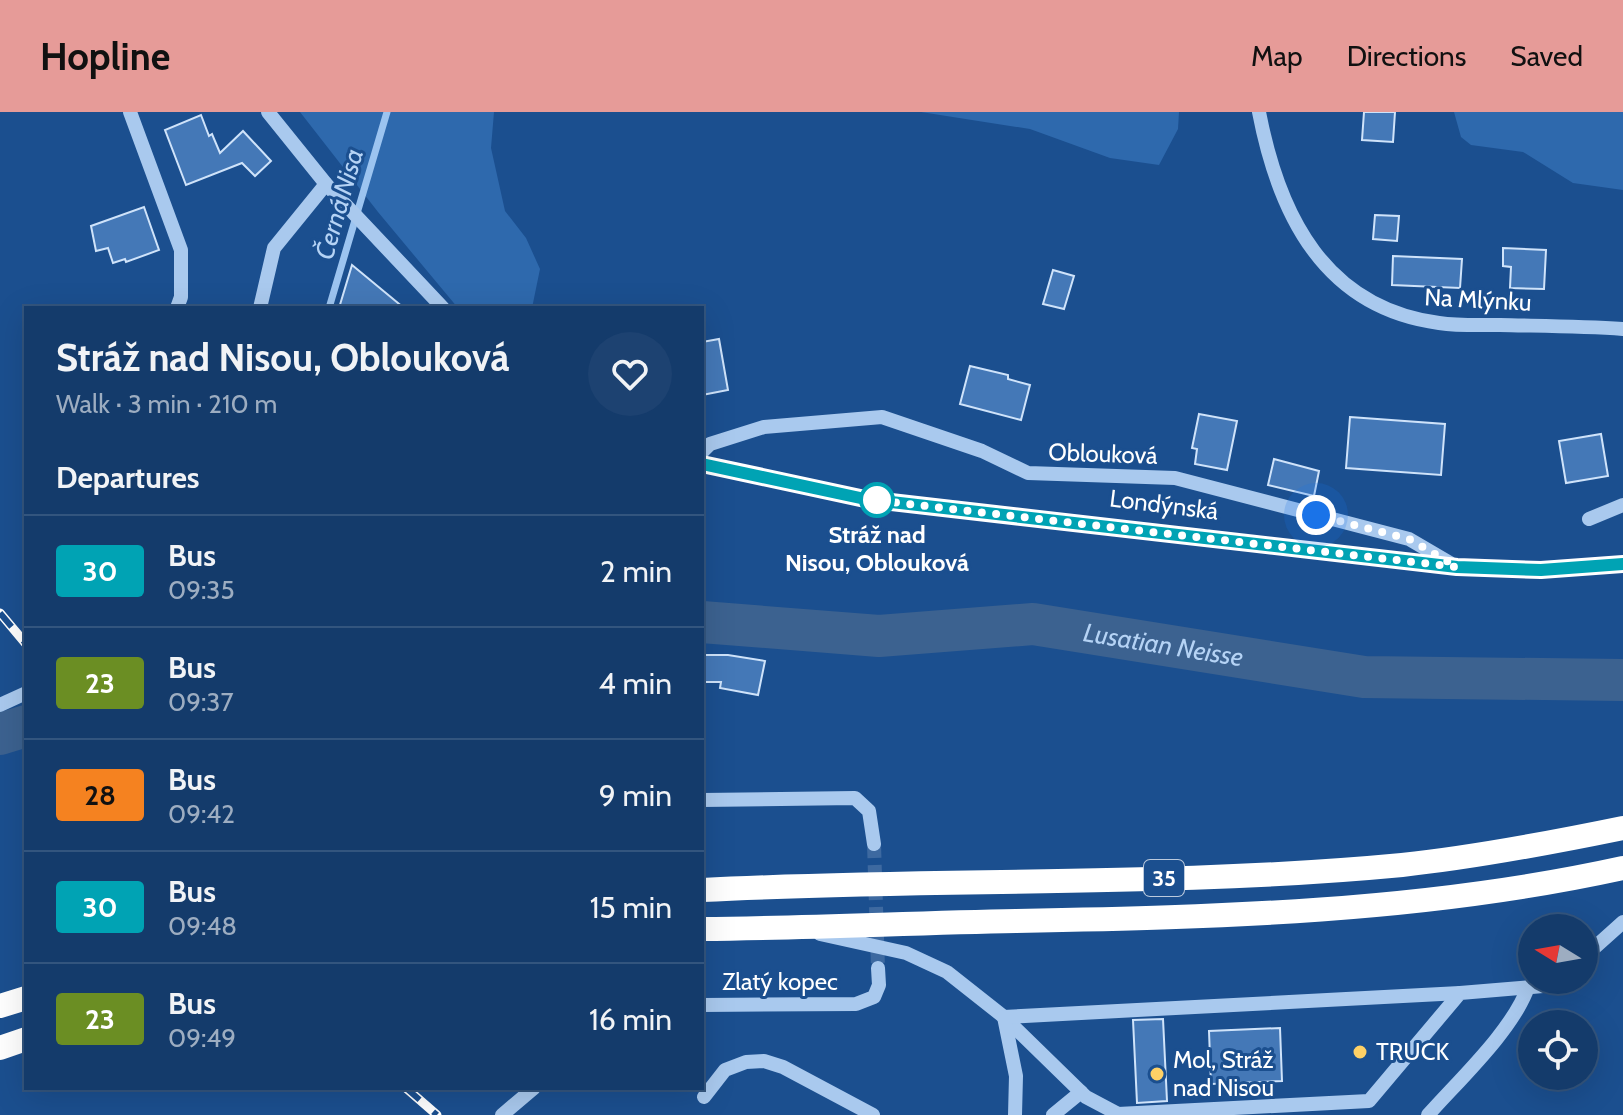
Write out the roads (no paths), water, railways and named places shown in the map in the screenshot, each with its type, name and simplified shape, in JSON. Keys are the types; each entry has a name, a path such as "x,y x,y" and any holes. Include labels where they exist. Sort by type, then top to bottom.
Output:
{"highway":[{"name":"35","path":"704,890 1319,872 1497,852 1623,828"},
{"name":"35","path":"704,929 1287,913 1469,895 1558,882 1623,868"},
{"path":"0,1006 24,999"},
{"path":"0,1048 24,1040"}],"street":[{"path":"130,112 181,250 181,297 178,306"},
{"path":"268,112 326,184 441,306"},
{"name":"Na Mlýnku","path":"1259,112 1282,198 1319,260 1343,285 1364,299 1390,312 1441,324 1623,329"},
{"path":"260,306 274,248 326,184"},
{"name":"Oblouková","path":"704,450 710,444 764,427 882,417 982,451 1028,473 1175,478 1409,539 1457,567"},
{"name":"Londýnská","path":"704,464 865,499 1457,567 1541,570 1623,564"},
{"path":"1589,519 1623,505"},
{"path":"0,705 24,694"},
{"path":"704,800 855,798 869,811 874,844"},
{"path":"1598,944 1623,922"},
{"path":"793,928 906,953 947,972 1004,1017 1081,1092 1097,1105 1118,1114 1369,1101 1460,993"},
{"name":"Zlatý kopec","path":"704,1005 856,1004 874,997 879,985 878,968"},
{"path":"1004,1017 1518,988"},
{"path":"1428,1115 1499,1034 1522,1004 1526,994"},
{"path":"1004,1017 1016,1076 1015,1115"},
{"path":"704,1097 725,1070 746,1062 764,1061 783,1067 873,1115"},
{"path":"502,1115 532,1090"},
{"path":"1053,1115 1081,1092"}],"waterway":[{"name":"Černá Nisa","path":"330,306 387,112"},
{"name":"Lusatian Neisse","path":"704,622 879,636 1033,624 1364,677 1623,680"},
{"name":"Lusatian Neisse","path":"0,734 24,727"}],"tunnel":[{"path":"874,844 878,968"}],"railway":[{"path":"0,613 24,642"},
{"path":"408,1090 437,1115"}],"place":[{"name":"Stráž nad Nisou, Oblouková","path":"877,500"},
{"name":"TRUCK","path":"1360,1052"},
{"name":"Mol, Stráž nad Nisou","path":"1157,1074"}]}
